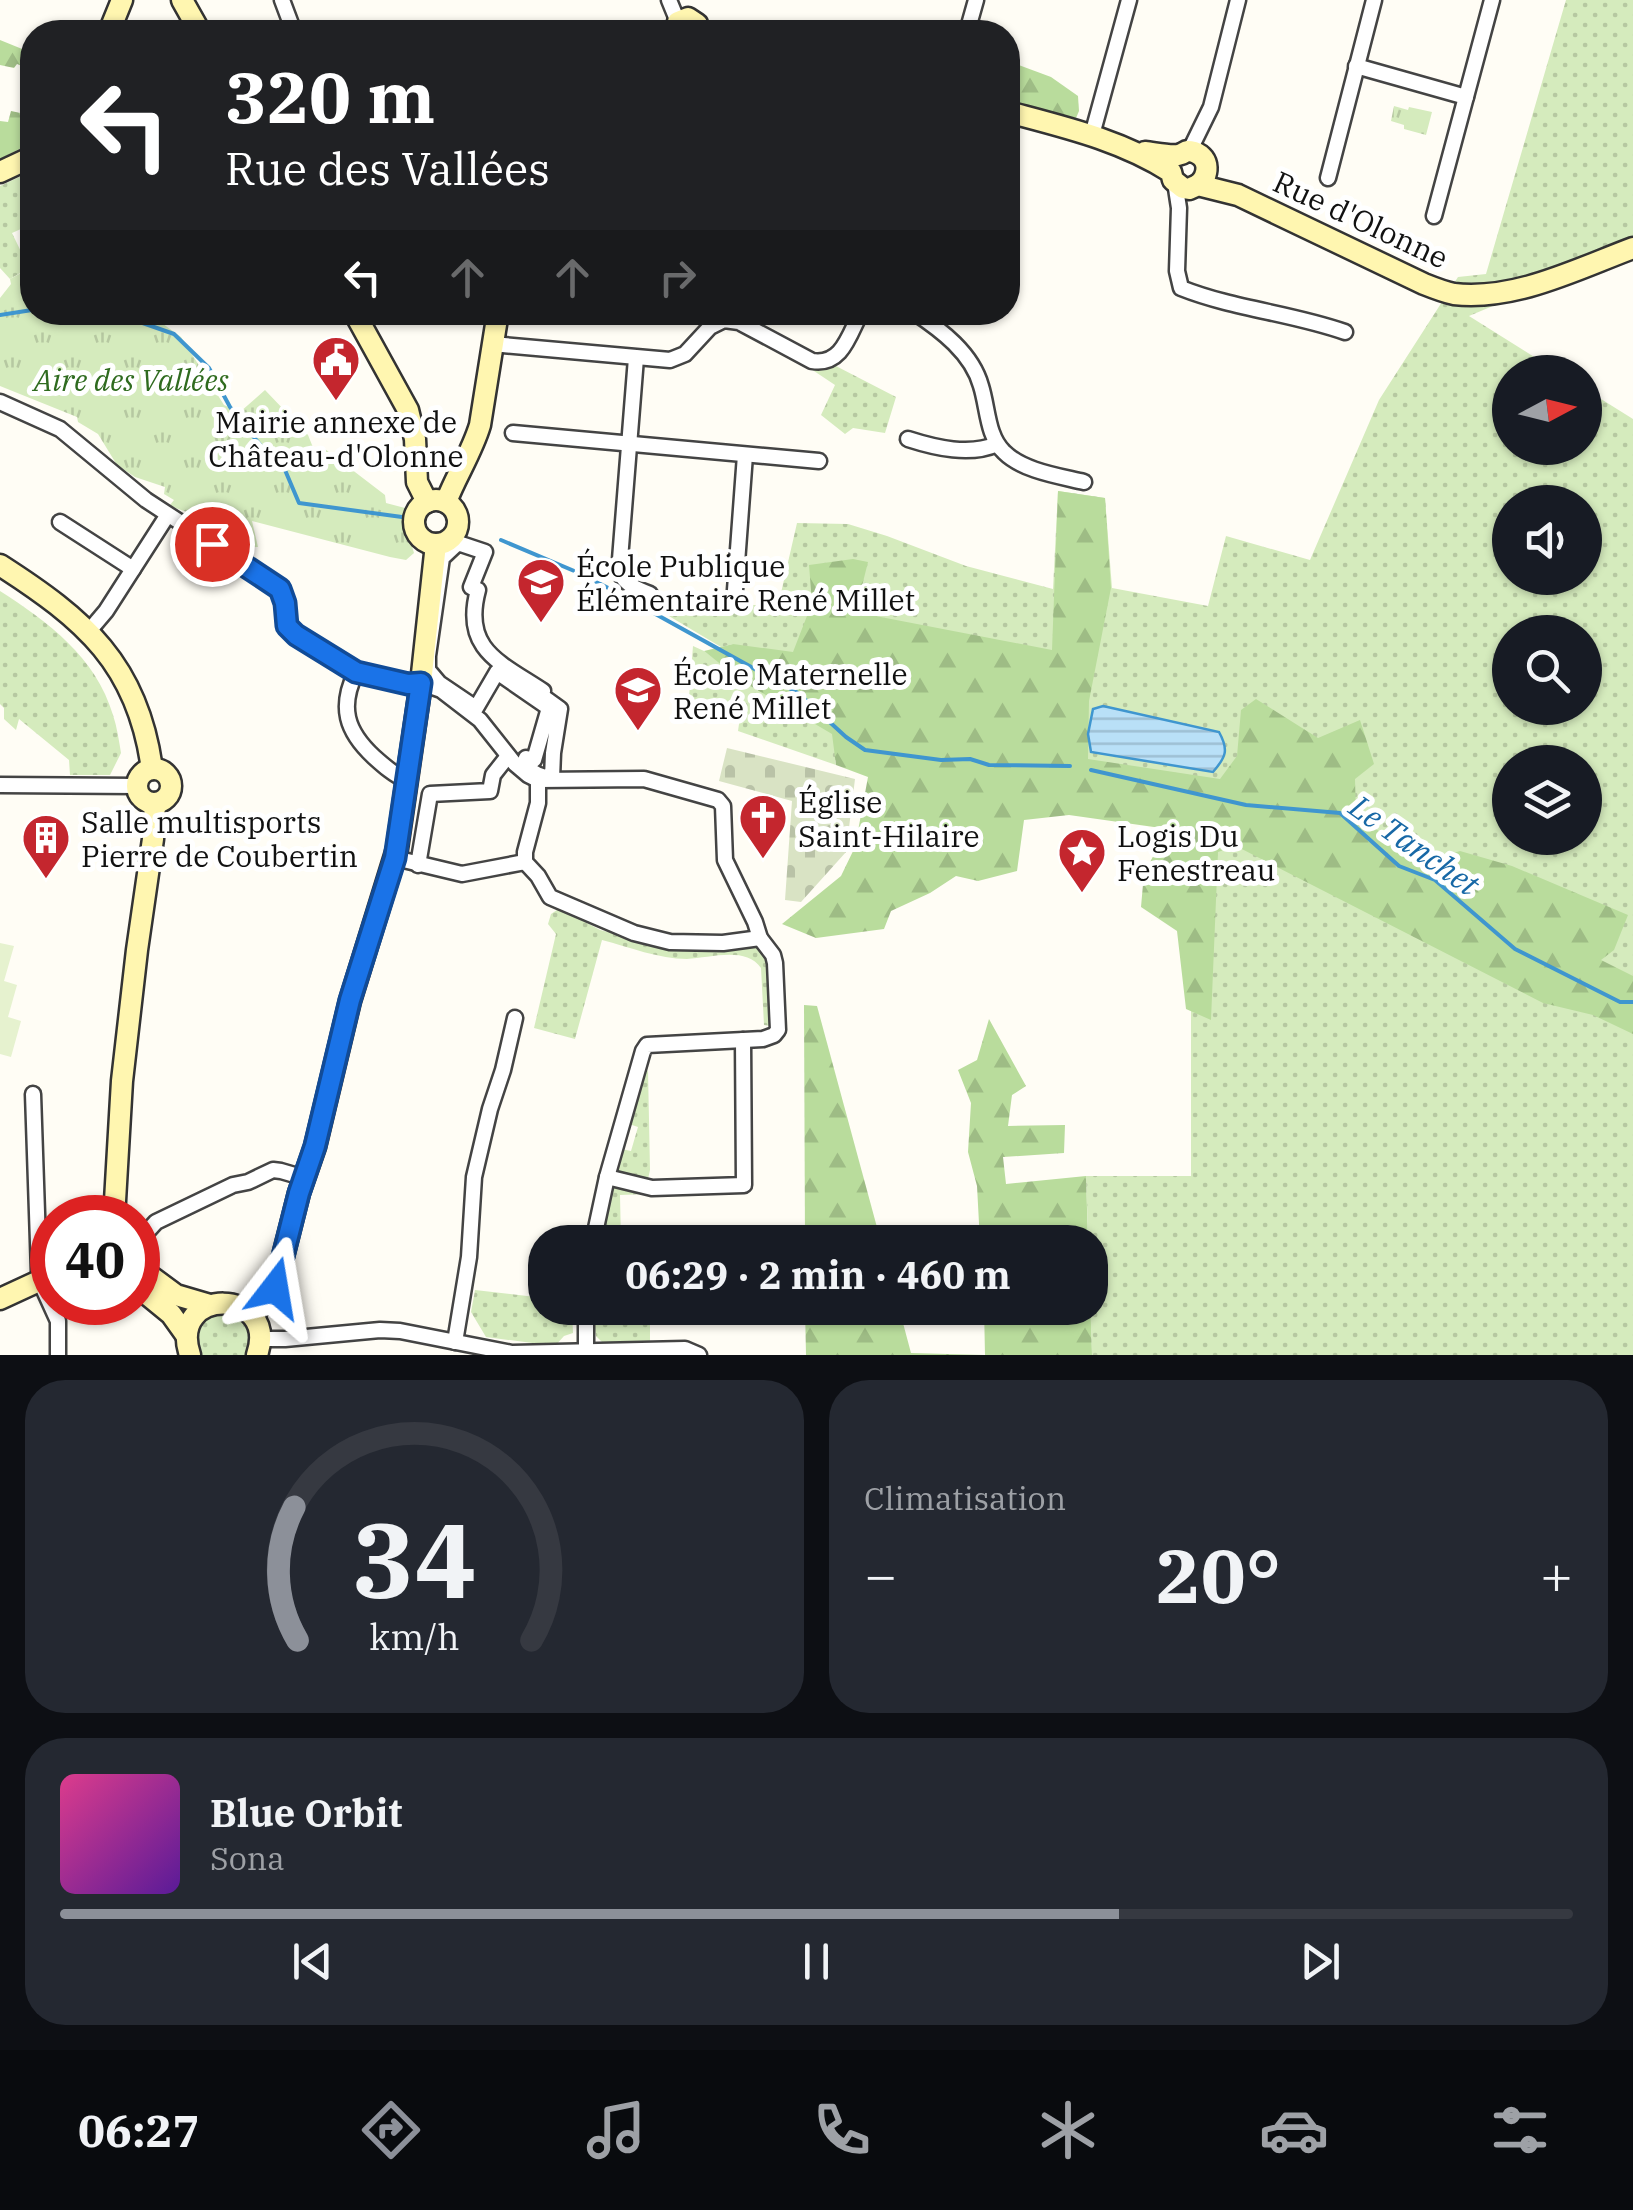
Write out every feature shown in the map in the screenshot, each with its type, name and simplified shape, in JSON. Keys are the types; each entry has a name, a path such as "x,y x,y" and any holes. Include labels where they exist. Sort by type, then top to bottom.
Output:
{"street":[{"path":"668,0 685,20"},
{"path":"1092,134 1129,0"},
{"path":"1238,0 1220,78 1179,208 1176,271 1181,288 1345,332"},
{"path":"1328,178 1374,0"},
{"path":"1434,216 1492,0"},
{"path":"1356,66 1466,98"},
{"path":"1020,115 1092,134 1189,170"},
{"name":"Rue d'Olonne","path":"1189,170 1424,284 1456,294 1522,288 1633,248"},
{"path":"361,325 408,410 415,438 416,476 437,502 456,513 458,527 450,540 436,544 422,540 415,527 416,512 437,502 475,441 496,325"},
{"path":"492,344 670,360 685,354 712,325"},
{"path":"744,325 812,362 829,362 839,354 855,325"},
{"path":"930,325 952,342 975,371 997,444 1015,461 1084,482"},
{"path":"636,358 618,572 626,583 650,594"},
{"path":"0,402 60,429 168,516 273,583 283,596 290,631 356,672 441,690 480,720 528,775 538,780 644,780 718,800 723,806 726,860 775,963 778,1030 769,1038 647,1045 642,1051 597,1225"},
{"path":"513,434 819,461"},
{"path":"908,439 971,451 997,444"},
{"path":"735,590 745,455"},
{"path":"89,632 168,516"},
{"path":"60,522 132,569"},
{"path":"458,543 485,552 471,586 478,590 473,626 480,642 560,709 552,778 537,774 524,763 526,758 534,760 549,708 497,672 476,708 439,684 428,670 442,558 458,543"},
{"path":"252,1315 275,1288 328,1098 350,1000 395,858 421,683 436,544"},
{"path":"0,565 50,598 89,632 112,660 146,733 152,769"},
{"path":"356,672 346,703 350,727 363,746 396,776 406,780"},
{"path":"418,865 430,794 490,791 493,775 508,756"},
{"path":"152,769 163,771 171,785 168,795 155,802 141,796 137,786 140,776 152,769"},
{"path":"538,780 538,803 525,862 550,897 634,933 670,942 723,943 760,938"},
{"path":"0,785 137,786"},
{"path":"114,1195 122,1081 155,802"},
{"path":"395,858 462,874 525,862"},
{"path":"455,1342 469,1256 474,1177 515,1018"},
{"path":"607,1177 652,1188 744,1185 744,1040"},
{"path":"101,1195 122,1081"},
{"path":"33,1094 40,1195"},
{"path":"160,1220 265,1173 281,1170 305,1178"},
{"path":"0,1298 30,1284"},
{"path":"160,1284 176,1295 210,1305"},
{"path":"188,1345 194,1317 221,1302 232,1303 252,1315 260,1330 259,1347 326,1341 380,1330 512,1354 685,1349 699,1355"},
{"path":"160,1305 171,1314 188,1345"},
{"path":"58,1325 58,1355"},
{"path":"586,1325 586,1352"}],"green space":[{"path":"1566,0 1633,0 1633,247 1469,316 1531,355 1492,355 1492,465 1602,465 1602,400 1633,419 1633,1355 1092,1355 1091,1325 1108,1325 1108,1225 1088,1225 1086,1176 1191,1176 1191,817 835,760 836,765 738,731 740,717 725,714 726,707 696,701 692,712 688,710 693,646 758,691 733,644 721,647 642,600 665,596 689,598 735,611 754,605 778,606 797,523 848,524 966,566 1053,589 1058,491 1105,498 1112,588 1208,606 1226,536 1310,560 1379,400 1458,277 1486,274"},
{"path":"0,40 20,48 20,65 0,65"},
{"path":"1020,65 1051,77 1078,96 1076,118 1020,104"},
{"path":"1394,106 1432,112 1426,135 1391,121"},
{"path":"11,111 20,113 20,149 0,159 0,121 8,122"},
{"path":"20,177 20,229 12,233 20,250 20,273 10,279 0,268 0,186"},
{"name":"Aire des Vallées","path":"20,274 20,325 164,325 181,337 224,405 240,412 265,390 308,435 314,450 321,446 385,495 386,503 405,508 404,520 414,553 406,560 390,557 252,521 258,547 241,547 212,519 170,505 174,500 164,494 165,487 135,477 117,465 98,434 78,422 77,417 0,386 0,298 11,284 10,279"},
{"path":"834,365 896,397 885,433 853,428 845,434 821,415 835,385 811,369 827,370"},
{"path":"1058,491 1105,498 1111,588 1089,701 1088,759 1220,779 1237,756 1241,710 1256,699 1318,738 1360,720 1374,764 1355,779 1356,815 1423,862 1460,851 1512,866 1628,915 1614,950 1601,960 1633,976 1633,1034 1593,1015 1543,1003 1236,846 1218,852 1211,1020 1186,1009 1177,931 1141,907 1144,873 1168,829 1069,815 1024,820 1017,871 978,881 956,876 891,911 884,929 816,938 782,924 841,876 855,847 868,777 836,765 832,734 742,681 704,651 733,644 793,652 812,603 809,565 853,559 868,562 860,613 1052,650"},
{"path":"0,591 68,643 95,676 113,715 121,753 110,775 70,775 69,760 19,719 16,730 4,719 0,704"},
{"path":"727,748 855,779 846,852 801,902 785,900 792,801 719,781"},
{"path":"557,910 600,930 669,947 761,947 769,975 771,1026 764,1025 761,968 754,961 737,955 666,957 602,940 575,1039 534,1028 556,934 548,924"},
{"path":"0,943 14,946 4,981 17,985 8,1017 21,1021 11,1057 0,1054"},
{"path":"804,1005 817,1006 876,1225 805,1225"},
{"path":"989,1019 1026,1086 1012,1095 1008,1126 1065,1125 1064,1153 1003,1157 1006,1184 1086,1176 1087,1225 979,1225 977,1186 968,1152 971,1103 958,1070 977,1060"},
{"path":"648,1070 648,1179 618,1173 616,1169 621,1149 631,1151 638,1127 629,1124 639,1086"},
{"path":"615,1182 648,1194 620,1195 621,1225 603,1225"},
{"path":"475,1290 528,1296 528,1325 573,1325 573,1333 555,1346 486,1337 471,1312"},
{"path":"215,1310 242,1316 253,1333 249,1355 197,1355 195,1328"},
{"path":"594,1325 650,1325 650,1343 602,1342 596,1336"},
{"path":"805,1325 904,1325 911,1353 985,1355 806,1355"},
{"path":"984,1325 1091,1325 1092,1355 985,1355"}],"water":[{"path":"1103,706 1219,732 1225,749 1223,757 1213,772 1091,752 1088,734 1093,709"}],"waterway":[{"name":"Le Tanchet","path":"0,315 20,312"},
{"name":"Le Tanchet","path":"148,325 174,334 209,368 230,407 285,470 299,503 402,517"},
{"name":"Le Tanchet","path":"501,540 618,593"},
{"name":"Le Tanchet","path":"641,606 798,693 865,750 941,760 970,759 989,765 1070,766"},
{"name":"Le Tanchet","path":"1091,770 1246,805 1340,813 1399,866 1435,880 1515,949 1620,1002 1633,1002"}],"place":[{"name":"Mairie annexe de Château-d'Olonne","path":"336,402"},
{"name":"École Publique Élémentaire René Millet","path":"541,624"},
{"name":"École Maternelle René Millet","path":"638,732"},
{"name":"Église Saint-Hilaire","path":"763,860"},
{"name":"Salle multisports Pierre de Coubertin","path":"46,880"},
{"name":"Logis Du Fenestreau","path":"1082,894"}],"route":[{"path":"212,544 280,589 287,626 296,635 356,672 408,684 421,683 395,858 350,1000 275,1288"}]}
